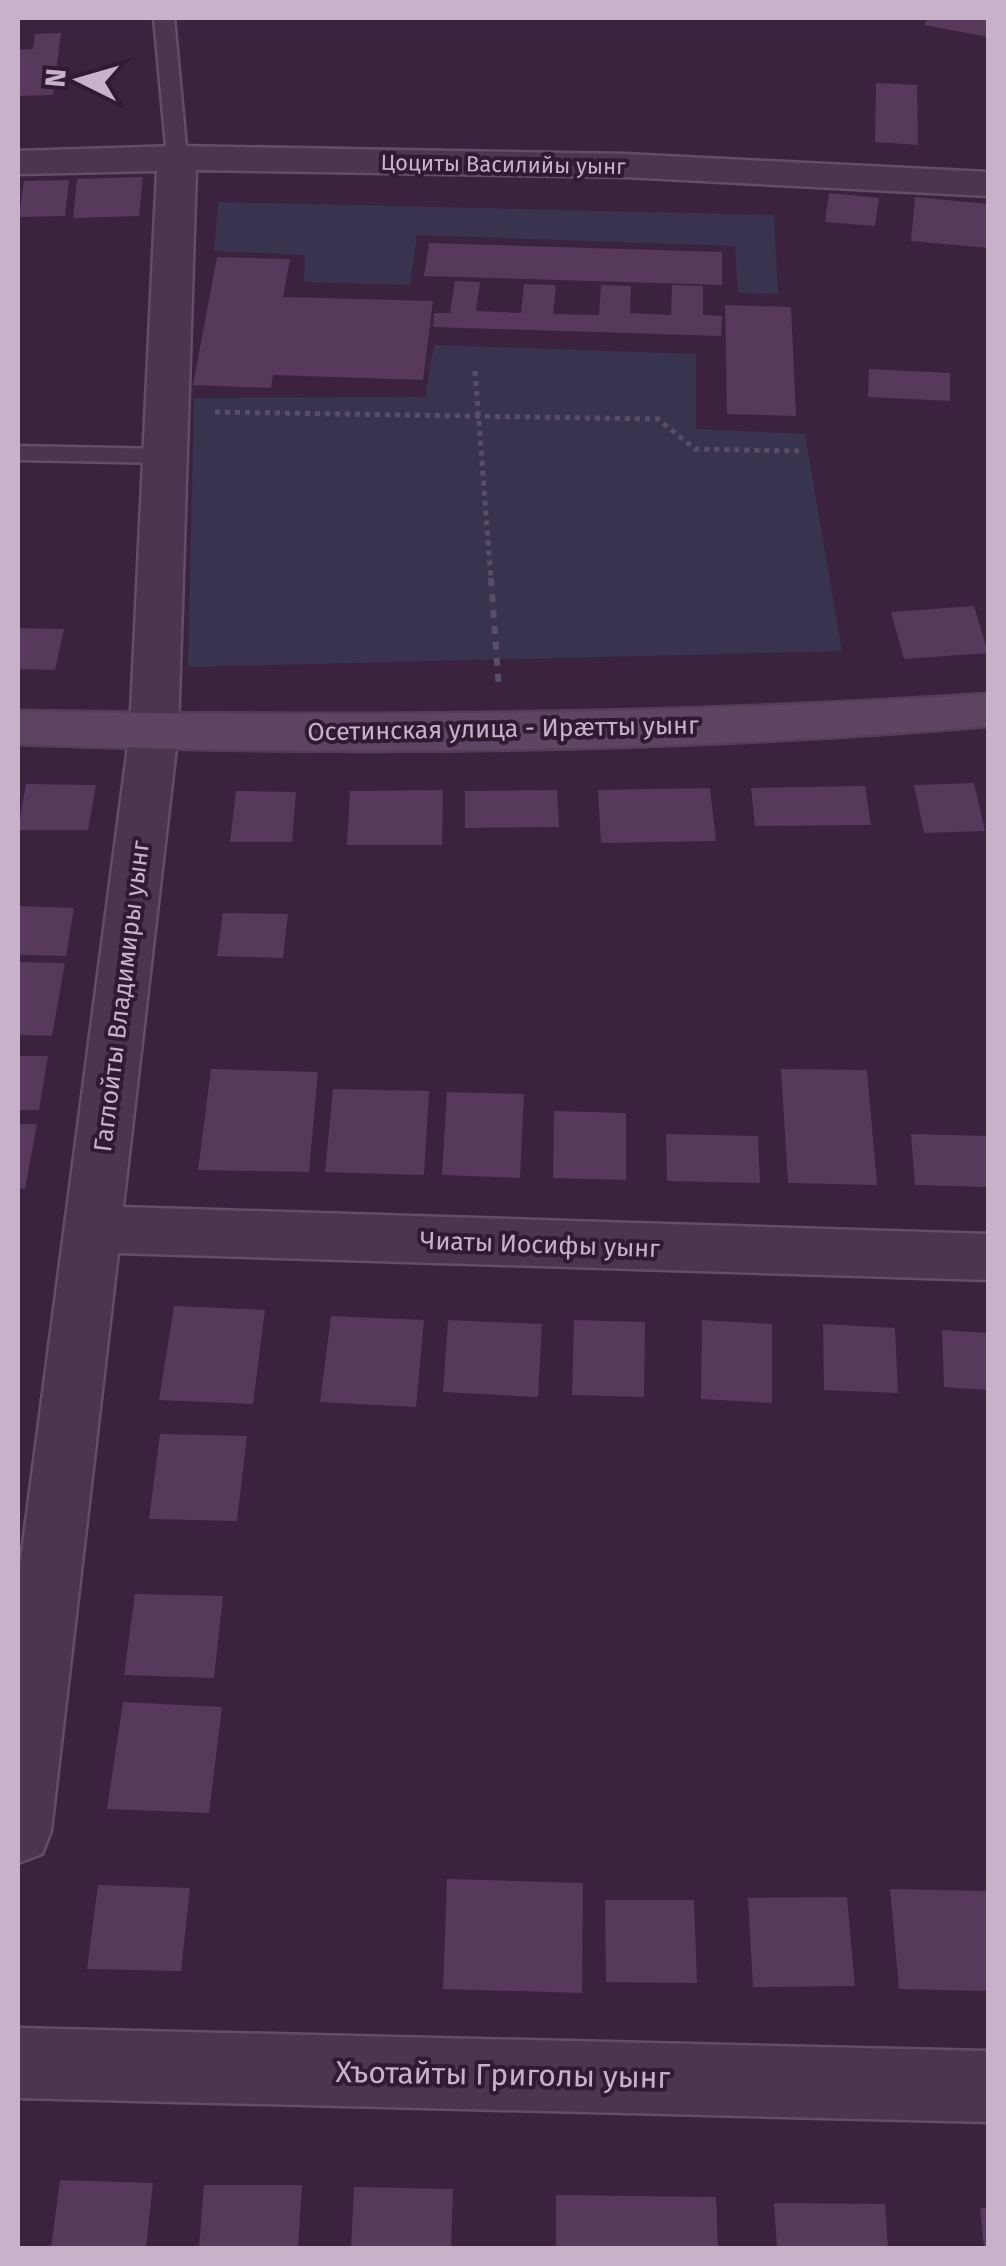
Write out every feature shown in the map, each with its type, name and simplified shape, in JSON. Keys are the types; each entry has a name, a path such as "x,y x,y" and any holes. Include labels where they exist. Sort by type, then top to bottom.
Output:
{"street":[{"name":"Цоциты Василийы уынг","path":"18,162 176,157 757,169 988,184"},
{"name":"Гаглойты Владимиры уынг","path":"18,1832 154,731 176,157"},
{"name":"Осетинская улица - Ирæтты уынг","path":"18,728 502,729 849,720 988,710"},
{"name":"Чиаты Иосифы уынг","path":"92,1229 988,1257"},
{"name":"Хъотайты Григолы уынг","path":"18,2062 988,2086"}],"lane":[{"path":"164,18 176,157"},
{"path":"18,453 168,434"}],"path":[{"path":"476,371 502,729"},
{"path":"168,434 479,418 658,419 695,449 799,451"}],"shaded area":[{"path":"218,202 774,215 778,294 738,293 735,246 417,235 410,285 304,282 305,255 214,251"},
{"path":"434,345 696,354 696,429 805,434 842,651 188,667 194,398 425,397"}],"building":[{"path":"928,18 988,18 988,37 924,25"},
{"path":"61,33 53,95 18,96 18,50 33,49 35,34"},
{"path":"876,83 917,85 918,145 875,142"},
{"path":"143,177 139,216 73,218 77,179"},
{"path":"69,180 65,216 19,217 24,181"},
{"path":"829,193 879,198 875,226 825,222"},
{"path":"915,197 988,204 988,248 911,241"},
{"path":"429,243 722,252 722,285 424,276"},
{"path":"217,257 290,259 283,297 433,301 423,380 273,375 271,388 193,385"},
{"path":"455,281 480,282 476,311 521,313 524,284 556,285 553,314 599,315 601,285 631,286 630,313 671,315 672,285 703,286 703,315 722,316 721,336 433,327 434,313 450,313"},
{"path":"725,305 791,307 796,416 727,414"},
{"path":"869,369 950,373 950,401 868,397"},
{"path":"974,606 988,653 904,659 891,612"},
{"path":"18,628 64,629 55,670 18,669"},
{"path":"974,783 985,831 924,833 914,785"},
{"path":"26,784 96,785 88,830 18,830"},
{"path":"865,786 871,825 755,826 751,788"},
{"path":"710,788 716,841 601,843 598,790"},
{"path":"443,790 442,845 347,845 350,791"},
{"path":"557,790 559,827 465,828 465,791"},
{"path":"236,791 296,792 292,842 230,842"},
{"path":"18,906 74,908 66,956 18,955"},
{"path":"223,913 288,914 283,958 217,956"},
{"path":"18,962 65,963 52,1036 18,1035"},
{"path":"18,1056 48,1056 39,1110 18,1110"},
{"path":"211,1069 318,1072 309,1172 198,1170"},
{"path":"781,1069 867,1070 877,1185 788,1183"},
{"path":"333,1089 429,1091 424,1175 325,1172"},
{"path":"447,1092 524,1094 520,1178 442,1175"},
{"path":"554,1111 626,1113 626,1180 553,1178"},
{"path":"18,1124 37,1124 25,1189 18,1188"},
{"path":"666,1134 758,1136 760,1183 667,1181"},
{"path":"911,1134 988,1136 988,1187 915,1185"},
{"path":"174,1306 265,1310 253,1404 159,1400"},
{"path":"331,1316 424,1320 416,1407 320,1402"},
{"path":"448,1320 542,1324 538,1397 443,1392"},
{"path":"574,1320 645,1322 644,1397 572,1395"},
{"path":"702,1320 772,1324 772,1403 701,1399"},
{"path":"823,1324 895,1328 898,1393 824,1390"},
{"path":"942,1330 988,1333 988,1390 944,1387"},
{"path":"160,1434 247,1436 237,1521 149,1519"},
{"path":"135,1594 223,1596 214,1678 124,1675"},
{"path":"123,1702 222,1707 209,1813 107,1809"},
{"path":"447,1879 583,1883 582,1993 443,1989"},
{"path":"98,1885 190,1888 181,1971 87,1969"},
{"path":"890,1889 988,1891 988,1991 899,1989"},
{"path":"847,1897 855,1986 753,1987 748,1898"},
{"path":"605,1900 694,1900 697,1983 606,1982"},
{"path":"60,2180 153,2183 146,2248 51,2248"},
{"path":"204,2185 302,2185 298,2248 199,2248"},
{"path":"354,2187 453,2189 451,2248 351,2248"},
{"path":"556,2195 716,2197 718,2248 556,2248"},
{"path":"774,2203 885,2204 888,2248 777,2248"},
{"path":"980,2208 988,2208 988,2248 984,2248"}]}
